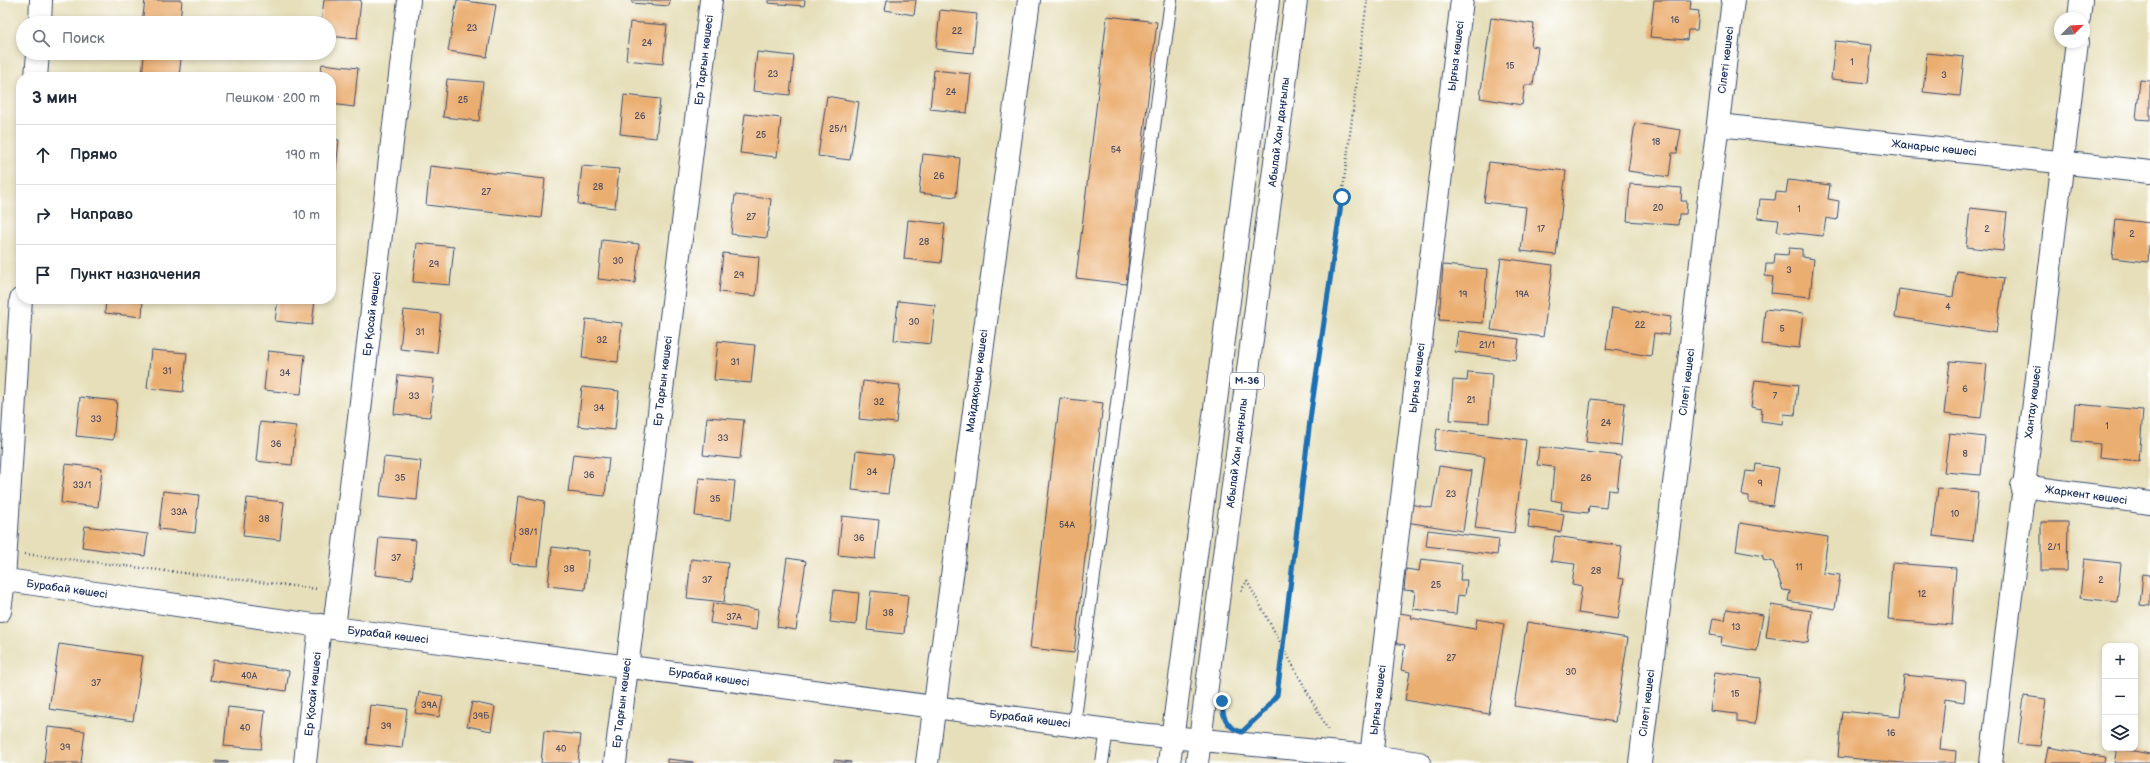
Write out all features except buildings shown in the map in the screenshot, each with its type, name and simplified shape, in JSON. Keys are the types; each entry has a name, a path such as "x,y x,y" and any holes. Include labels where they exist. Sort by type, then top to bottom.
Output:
{"street":[{"path":"41,16 42,0"},
{"name":"Ер Қосай көшесі","path":"305,763 327,627 339,592 409,0"},
{"name":"Ер Тарғын көшесі","path":"615,763 711,0"},
{"name":"Майдақоңыр көшесі","path":"927,763 933,707 1029,0"},
{"name":"M-36","path":"1169,763 1268,0"},
{"name":"Абылай Хан даңғылы","path":"1197,763 1296,0"},
{"name":"Ырғыз көшесі","path":"1369,760 1462,0"},
{"name":"Сілеті көшесі","path":"1640,763 1719,125 1733,0"},
{"path":"2080,12 2081,0"},
{"name":"Хантау көшесі","path":"1991,763 2022,486 2076,48"},
{"path":"36,72 37,60"},
{"name":"Жанарыс көшесі","path":"1719,125 2063,161 2150,172"},
{"path":"0,611 21,304"},
{"name":"Жаркент көшесі","path":"2022,486 2150,503"},
{"name":"Бурабай көшесі","path":"2,579 327,627 1107,730 1369,760 1419,763"}],"lane":[{"path":"1074,725 1170,0"},
{"path":"1102,763 1107,730"}],"path":[{"path":"1248,726 1277,695 1311,412 1342,197 1367,0"},
{"path":"4,552 339,592"},
{"path":"1239,595 1247,581 1330,735"}],"route":[{"path":"1222,701 1222,714 1228,725 1242,732 1264,711 1277,695 1311,412 1342,197"}]}
